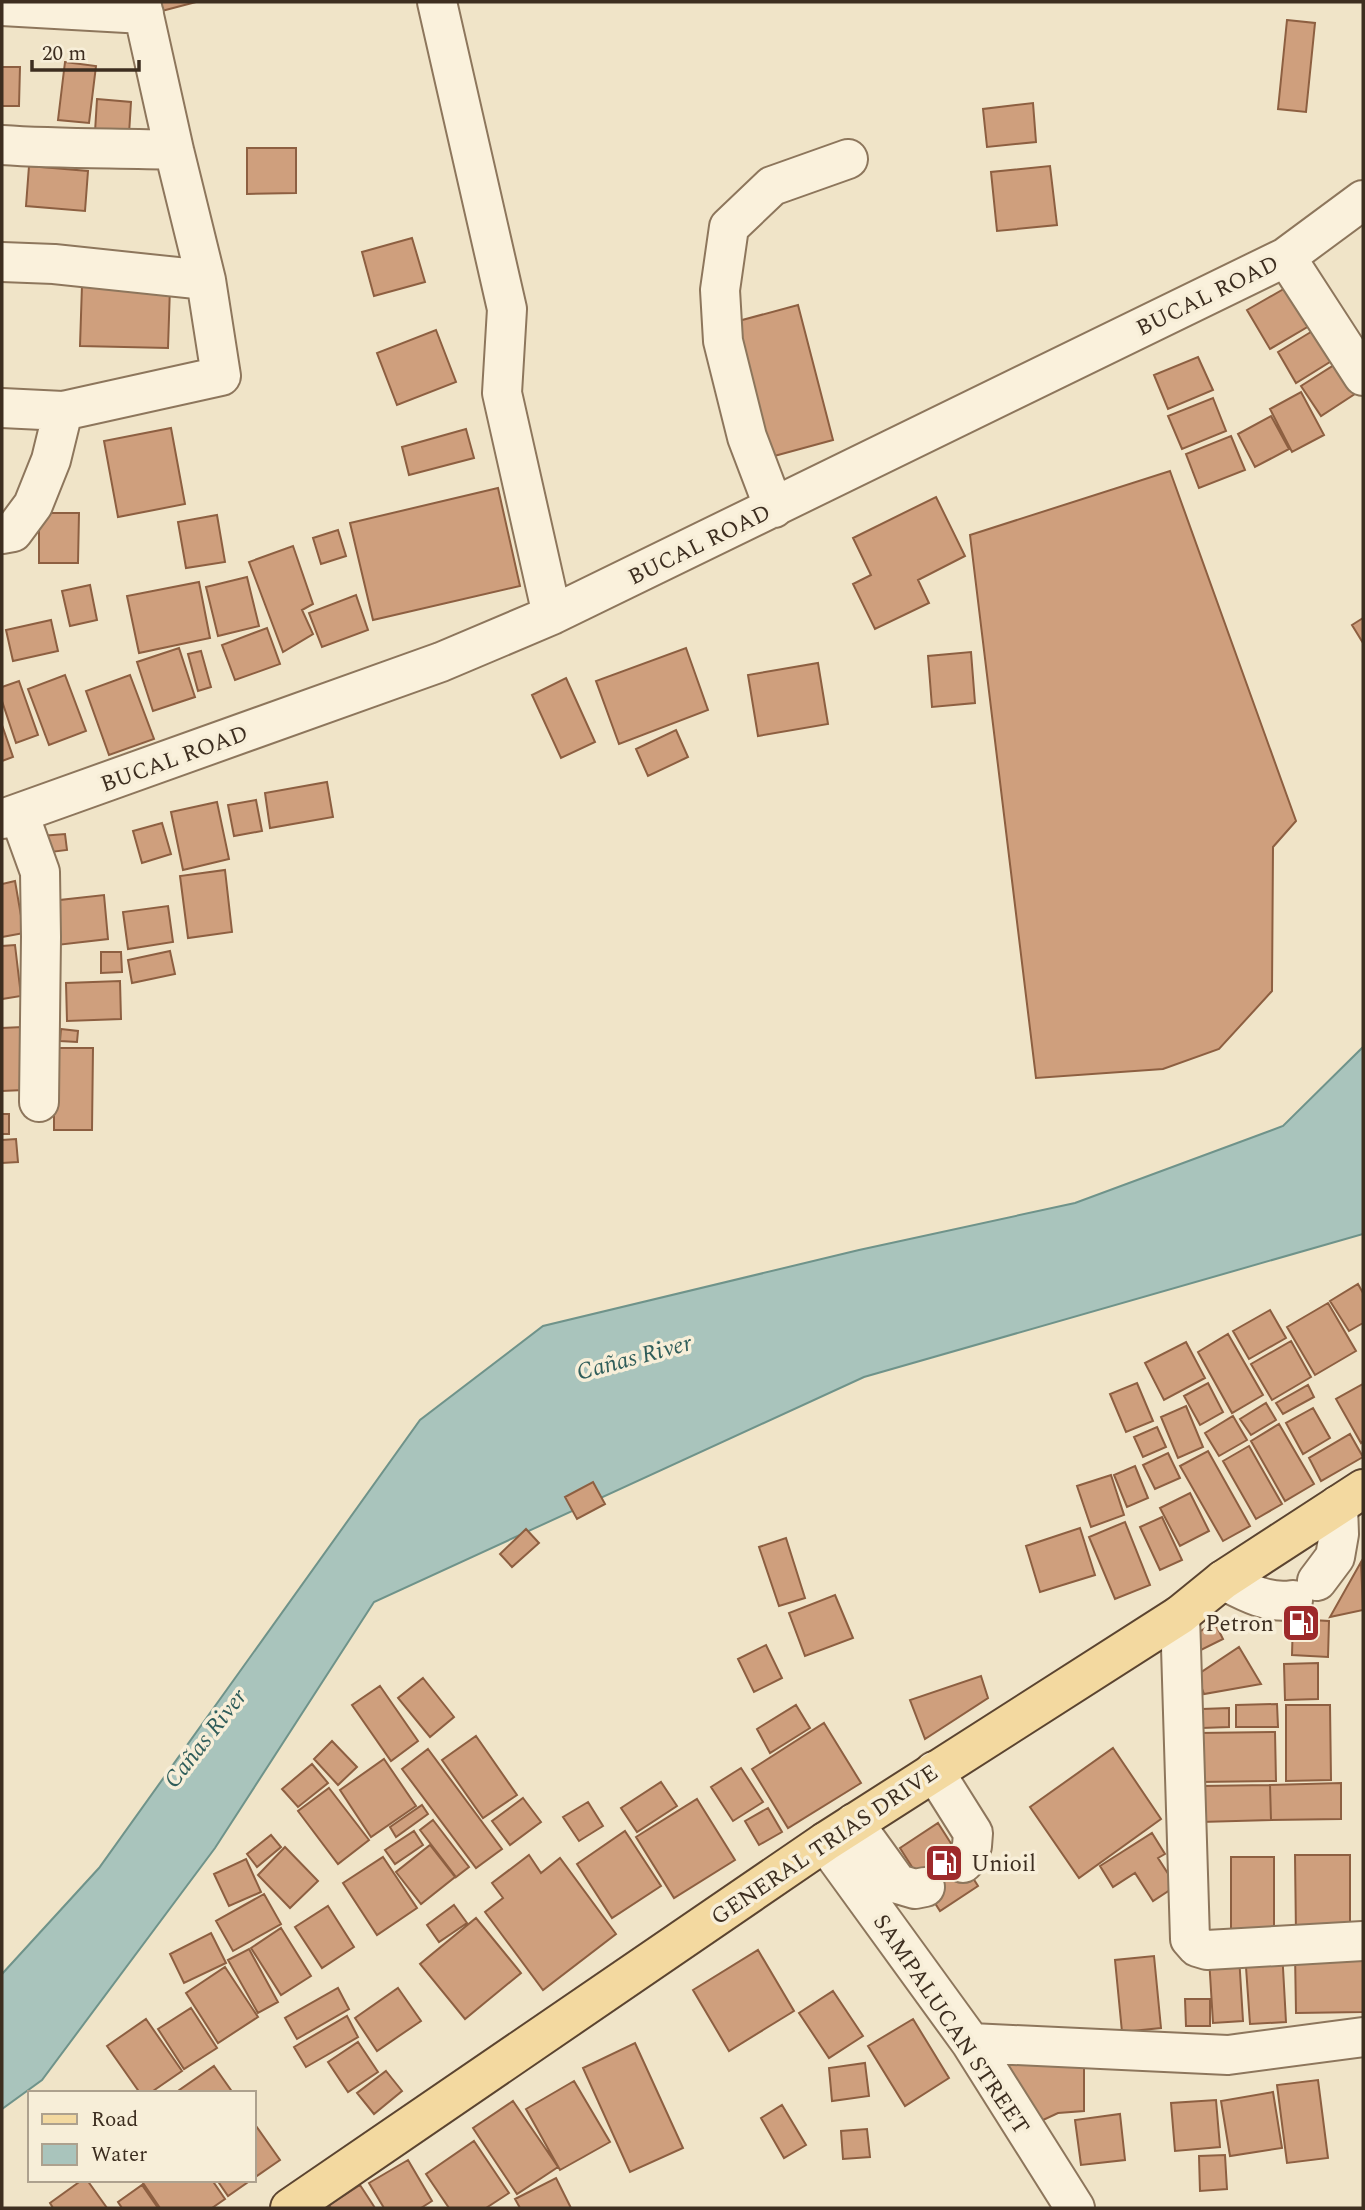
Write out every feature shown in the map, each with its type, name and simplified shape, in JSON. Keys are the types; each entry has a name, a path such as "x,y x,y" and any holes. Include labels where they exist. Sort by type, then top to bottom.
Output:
{"main road":[{"name":"GENERAL TRIAS DRIVE","path":"290,2208 839,1833 1180,1615 1223,1580 1350,1497"}],"street":[{"path":"437,2 507,309 502,393 552,615"},
{"path":"2,6 143,8 206,279 221,376 63,411 2,408"},
{"path":"2,145 174,150"},
{"path":"774,508 747,437 723,341 720,290 730,227 772,186 848,159"},
{"name":"BUCAL ROAD","path":"10,817 442,662 552,615 1286,257 1363,200"},
{"path":"1286,257 1363,376"},
{"path":"2,262 54,264 206,279"},
{"path":"2,534 13,532 33,505 51,460 63,411"},
{"path":"10,817 40,872 38,1102"},
{"path":"1223,1580 1258,1598 1281,1602 1305,1590 1335,1558 1350,1497"},
{"path":"1180,1615 1190,1940 1197,1947 1207,1950 1363,1941"},
{"path":"934,1771 973,1833 968,1858 963,1863"},
{"name":"SAMPALUCAN STREET","path":"839,1833 898,1893 971,2043 1075,2208"},
{"path":"971,2043 1228,2055 1363,2037"}],"water":[{"name":"Cañas River","path":"1363,1047 1363,1234 864,1377 374,1602 215,1848 42,2080 2,2109 2,1974 99,1868 420,1420 543,1326 859,1250 1075,1203 1283,1126"}],"building":[{"path":"156,2 196,2 158,12"},
{"path":"1287,20 1315,23 1306,112 1278,109"},
{"path":"65,62 96,66 89,123 58,120"},
{"path":"2,67 20,67 19,106 2,106"},
{"path":"97,99 131,102 129,134 95,132"},
{"path":"1033,103 1036,142 987,147 983,109"},
{"path":"247,148 296,148 296,193 247,194"},
{"path":"29,166 88,171 85,211 26,206"},
{"path":"1050,166 1057,225 997,231 991,172"},
{"path":"412,238 425,282 374,296 362,252"},
{"path":"1294,283 1316,322 1270,349 1247,310"},
{"path":"82,285 170,287 168,348 80,346"},
{"path":"798,305 833,440 767,458 731,323"},
{"path":"1319,327 1338,357 1296,383 1278,352"},
{"path":"436,330 456,382 397,405 377,353"},
{"path":"1198,357 1213,390 1168,409 1154,375"},
{"path":"1342,360 1361,390 1321,416 1301,386"},
{"path":"1301,392 1324,435 1292,452 1270,409"},
{"path":"1213,398 1226,431 1182,449 1168,416"},
{"path":"1271,416 1289,449 1255,467 1238,434"},
{"path":"171,428 185,504 118,517 104,441"},
{"path":"466,429 474,458 409,475 402,447"},
{"path":"1231,436 1245,470 1199,488 1186,454"},
{"path":"1170,471 1296,821 1273,847 1272,991 1219,1049 1163,1069 1036,1078 970,535"},
{"path":"498,488 520,586 373,620 350,523"},
{"path":"936,497 965,556 918,580 929,603 875,629 853,584 871,575 853,538"},
{"path":"39,513 79,513 78,563 39,563"},
{"path":"217,515 225,562 186,568 178,522"},
{"path":"338,530 346,556 321,564 313,538"},
{"path":"293,546 313,604 302,610 313,634 283,652 249,562"},
{"path":"247,577 259,626 218,636 206,587"},
{"path":"199,582 210,638 139,653 127,596"},
{"path":"90,585 97,620 70,626 62,591"},
{"path":"356,595 368,630 322,647 309,613"},
{"path":"1363,618 1363,643 1352,625"},
{"path":"51,620 58,651 13,661 6,630"},
{"path":"267,628 280,664 235,680 222,645"},
{"path":"179,648 195,697 153,711 137,662"},
{"path":"686,648 708,710 619,744 596,681"},
{"path":"201,651 211,687 198,691 188,654"},
{"path":"971,652 975,703 932,707 928,656"},
{"path":"818,663 828,724 758,736 748,675"},
{"path":"65,675 86,731 49,745 28,689"},
{"path":"130,675 154,739 109,755 86,691"},
{"path":"566,678 595,742 561,758 532,695"},
{"path":"19,681 38,735 16,743 2,701 2,687"},
{"path":"2,725 13,757 2,761"},
{"path":"676,730 688,757 648,776 636,749"},
{"path":"327,782 333,817 270,828 265,793"},
{"path":"256,800 262,831 234,836 228,805"},
{"path":"217,802 229,859 183,870 171,812"},
{"path":"162,823 171,854 142,863 133,831"},
{"path":"65,834 67,850 43,853 41,836"},
{"path":"225,870 232,932 188,938 180,876"},
{"path":"15,881 24,933 2,937 2,884"},
{"path":"104,895 108,939 57,945 51,901"},
{"path":"168,906 173,942 128,949 123,912"},
{"path":"15,945 21,996 2,999 2,946"},
{"path":"170,951 175,974 132,983 128,960"},
{"path":"101,952 121,952 122,972 101,973"},
{"path":"120,981 121,1019 67,1021 66,983"},
{"path":"22,1027 24,1090 2,1091 2,1028"},
{"path":"61,1029 78,1031 77,1042 60,1041"},
{"path":"54,1048 93,1048 92,1130 54,1130"},
{"path":"2,1114 9,1114 9,1134 2,1134"},
{"path":"16,1139 18,1162 2,1163 2,1140"},
{"path":"1358,1284 1363,1293 1363,1323 1349,1331 1330,1301"},
{"path":"1328,1303 1356,1351 1315,1375 1287,1327"},
{"path":"1270,1310 1286,1338 1249,1359 1233,1331"},
{"path":"1228,1334 1263,1395 1232,1413 1198,1352"},
{"path":"1291,1341 1311,1377 1272,1400 1251,1364"},
{"path":"1186,1342 1205,1378 1164,1400 1145,1363"},
{"path":"1137,1383 1153,1421 1126,1432 1110,1394"},
{"path":"1208,1383 1223,1412 1200,1425 1184,1396"},
{"path":"1363,1384 1363,1441 1361,1443 1336,1399"},
{"path":"1308,1385 1314,1397 1283,1414 1276,1403"},
{"path":"1266,1403 1276,1420 1251,1435 1240,1419"},
{"path":"1186,1406 1203,1447 1178,1458 1161,1417"},
{"path":"1313,1408 1330,1438 1303,1454 1286,1423"},
{"path":"1233,1416 1247,1440 1219,1456 1205,1433"},
{"path":"1279,1424 1314,1484 1285,1501 1251,1441"},
{"path":"1157,1427 1166,1447 1143,1457 1134,1437"},
{"path":"1350,1434 1363,1457 1321,1481 1309,1458"},
{"path":"1249,1446 1282,1504 1256,1519 1223,1461"},
{"path":"1208,1451 1250,1526 1223,1541 1180,1466"},
{"path":"1168,1453 1180,1478 1155,1489 1143,1465"},
{"path":"1135,1466 1148,1498 1127,1507 1114,1475"},
{"path":"1111,1475 1124,1515 1091,1527 1077,1486"},
{"path":"593,1482 605,1504 577,1519 565,1497"},
{"path":"1190,1493 1209,1531 1180,1546 1160,1508"},
{"path":"1162,1517 1182,1560 1160,1570 1140,1527"},
{"path":"1125,1522 1150,1585 1115,1599 1089,1537"},
{"path":"1080,1528 1095,1575 1040,1592 1026,1546"},
{"path":"526,1529 539,1543 512,1567 500,1554"},
{"path":"786,1538 805,1598 779,1606 759,1547"},
{"path":"1361,1562 1363,1610 1330,1617"},
{"path":"835,1595 853,1638 805,1656 789,1613"},
{"path":"1293,1619 1329,1621 1328,1657 1292,1655"},
{"path":"1215,1623 1223,1639 1195,1653 1188,1638"},
{"path":"766,1645 782,1678 754,1692 738,1659"},
{"path":"1239,1647 1261,1684 1204,1694 1197,1675"},
{"path":"1318,1663 1318,1699 1285,1700 1284,1664"},
{"path":"981,1676 988,1698 925,1739 910,1700"},
{"path":"423,1678 454,1717 430,1737 398,1698"},
{"path":"380,1686 418,1741 391,1761 352,1705"},
{"path":"1277,1704 1278,1727 1236,1727 1236,1705"},
{"path":"796,1705 810,1728 770,1753 757,1729"},
{"path":"1286,1705 1330,1705 1331,1780 1286,1781"},
{"path":"1229,1708 1229,1727 1202,1728 1202,1709"},
{"path":"824,1723 861,1783 788,1828 752,1769"},
{"path":"1275,1732 1276,1781 1200,1782 1199,1733"},
{"path":"476,1736 517,1795 483,1818 442,1760"},
{"path":"332,1741 357,1767 338,1785 314,1759"},
{"path":"1113,1748 1161,1819 1079,1878 1030,1807"},
{"path":"428,1749 502,1849 476,1868 402,1769"},
{"path":"384,1759 416,1806 371,1837 340,1790"},
{"path":"312,1764 328,1783 298,1807 282,1789"},
{"path":"741,1768 763,1802 733,1821 711,1787"},
{"path":"661,1782 677,1806 637,1832 621,1808"},
{"path":"1341,1783 1341,1819 1271,1820 1270,1785"},
{"path":"1270,1785 1271,1820 1201,1822 1200,1786"},
{"path":"329,1788 369,1840 338,1864 298,1811"},
{"path":"523,1798 541,1822 510,1845 492,1821"},
{"path":"697,1799 735,1860 674,1898 636,1837"},
{"path":"588,1802 603,1826 579,1841 563,1817"},
{"path":"422,1805 428,1814 396,1837 390,1827"},
{"path":"768,1808 782,1832 759,1845 745,1821"},
{"path":"433,1820 469,1867 456,1877 420,1830"},
{"path":"938,1823 978,1886 940,1911 900,1848"},
{"path":"414,1831 423,1845 395,1864 385,1850"},
{"path":"625,1831 661,1886 612,1918 577,1864"},
{"path":"1152,1833 1165,1854 1158,1858 1176,1886 1153,1901 1135,1873 1113,1887 1100,1866"},
{"path":"271,1835 281,1847 257,1867 247,1854"},
{"path":"430,1845 455,1877 421,1904 396,1872"},
{"path":"285,1847 318,1881 290,1908 258,1875"},
{"path":"529,1855 541,1873 560,1858 616,1934 543,1990 485,1912 503,1898 492,1883"},
{"path":"1295,1855 1350,1855 1350,1935 1296,1935"},
{"path":"383,1857 417,1908 377,1935 343,1883"},
{"path":"1231,1857 1274,1857 1274,1938 1231,1938"},
{"path":"246,1859 261,1892 229,1906 214,1874"},
{"path":"264,1894 281,1924 233,1951 216,1921"},
{"path":"454,1905 467,1923 439,1942 427,1925"},
{"path":"328,1906 354,1947 322,1968 295,1927"},
{"path":"476,1918 521,1973 465,2019 420,1964"},
{"path":"281,1928 311,1976 281,1995 251,1948"},
{"path":"211,1933 226,1963 184,1983 170,1954"},
{"path":"249,1949 278,2002 258,2013 228,1960"},
{"path":"758,1950 794,2011 729,2051 693,1990"},
{"path":"1282,1950 1286,2022 1250,2024 1245,1953"},
{"path":"1363,1952 1363,2012 1296,2013 1295,1953"},
{"path":"1154,1956 1161,2028 1122,2032 1115,1960"},
{"path":"1239,1956 1243,2021 1213,2023 1209,1958"},
{"path":"225,1967 258,2017 218,2043 186,1993"},
{"path":"338,1988 349,2009 297,2039 285,2018"},
{"path":"398,1988 421,2021 377,2051 355,2018"},
{"path":"833,1991 863,2036 829,2058 799,2013"},
{"path":"1185,1999 1210,1999 1210,2026 1186,2026"},
{"path":"191,2008 217,2048 184,2069 158,2029"},
{"path":"347,2016 358,2037 306,2067 294,2047"},
{"path":"146,2019 182,2071 153,2091 139,2091 107,2046"},
{"path":"913,2019 949,2078 905,2106 868,2046"},
{"path":"358,2042 378,2072 348,2092 328,2062"},
{"path":"635,2043 683,2148 630,2172 583,2068"},
{"path":"1001,2061 1084,2062 1084,2111 1058,2113 1041,2121"},
{"path":"865,2063 869,2096 832,2101 829,2068"},
{"path":"214,2066 232,2091 178,2091"},
{"path":"386,2071 402,2091 374,2114 357,2093"},
{"path":"1318,2080 1328,2158 1287,2163 1277,2085"},
{"path":"574,2081 610,2142 560,2170 526,2109"},
{"path":"1273,2092 1282,2148 1230,2156 1221,2101"},
{"path":"1216,2100 1220,2147 1175,2151 1171,2103"},
{"path":"513,2101 558,2167 517,2194 473,2128"},
{"path":"782,2105 806,2145 784,2158 761,2118"},
{"path":"1120,2114 1125,2160 1081,2165 1075,2120"},
{"path":"256,2126 280,2160 256,2177"},
{"path":"867,2129 870,2157 843,2159 841,2131"},
{"path":"474,2141 509,2193 486,2208 449,2208 426,2174"},
{"path":"1225,2155 1227,2189 1200,2191 1199,2156"},
{"path":"408,2160 432,2201 421,2208 384,2208 369,2183"},
{"path":"556,2178 571,2208 520,2208 515,2199"},
{"path":"79,2182 88,2182 107,2208 53,2208 50,2203"},
{"path":"142,2182 213,2182 225,2199 212,2208 160,2208"},
{"path":"218,2182 248,2182 228,2196"},
{"path":"142,2185 158,2208 122,2208 118,2202"},
{"path":"360,2185 375,2208 331,2208 329,2205"}],"place":[{"name":"Petron","path":"1301,1623"},
{"name":"Unioil","path":"944,1863"}]}
